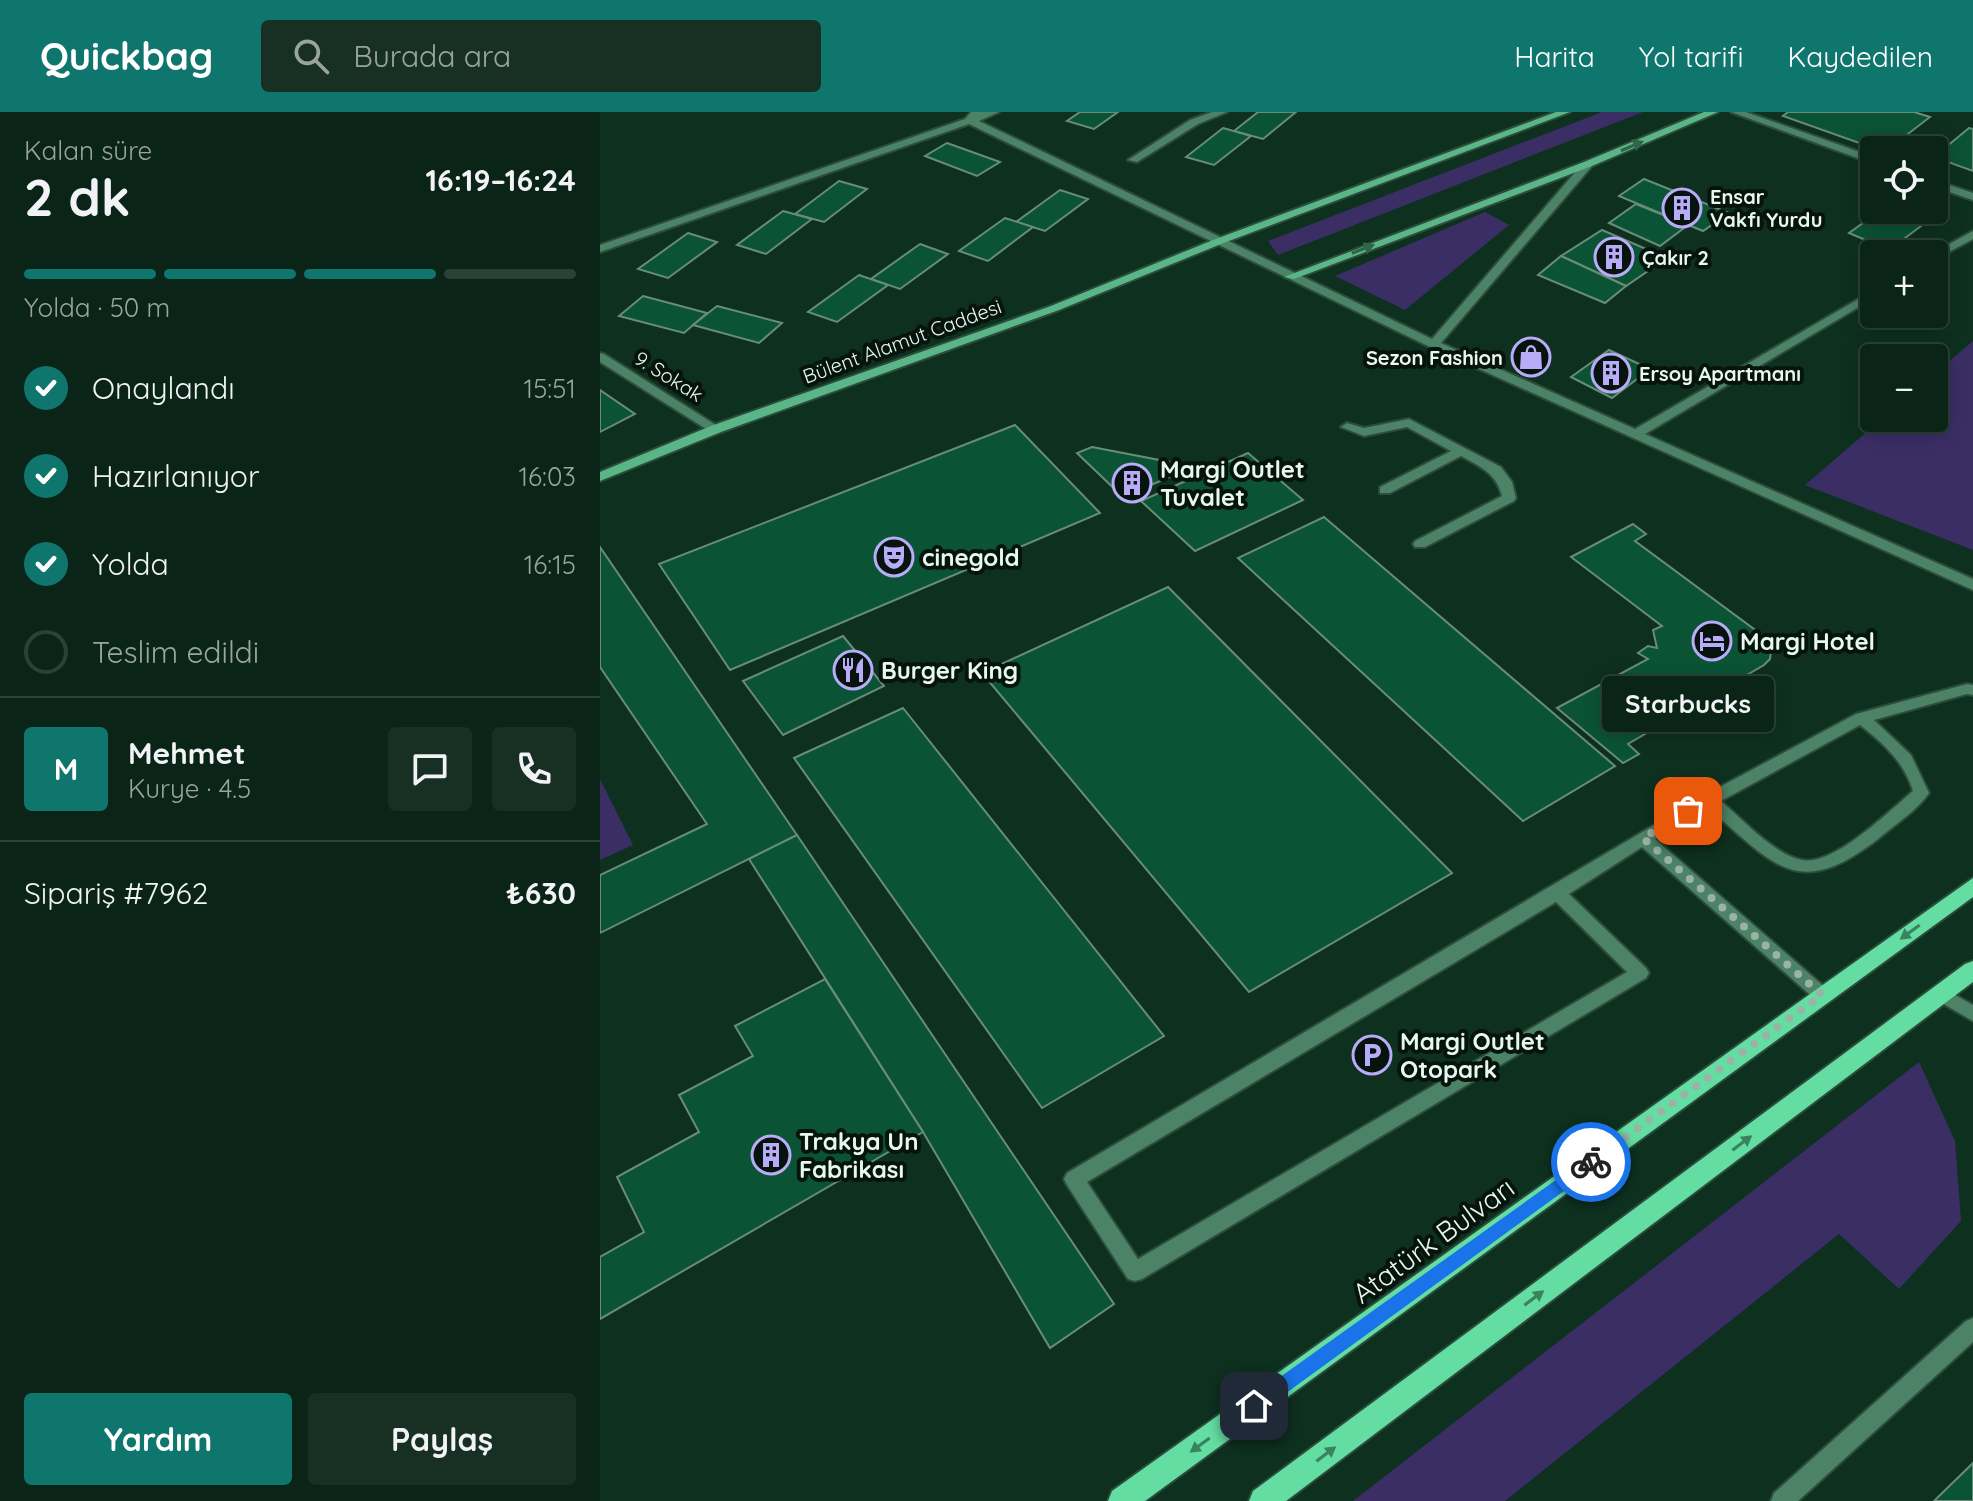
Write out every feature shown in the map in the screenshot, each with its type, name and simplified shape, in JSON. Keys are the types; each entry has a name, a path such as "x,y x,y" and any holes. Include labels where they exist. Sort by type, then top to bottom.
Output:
{"main road":[{"name":"Atatürk Bulvarı","path":"1122,1501 1973,886"},
{"path":"1263,1501 1973,970"}],"street":[{"path":"600,249 972,116 994,112"},
{"path":"1133,160 1194,122 1222,112"},
{"name":"Bülent Alamut Caddesi","path":"600,477 716,429 1055,308 1217,242 1565,112"},
{"path":"1290,277 1588,164 1713,112"},
{"path":"1736,112 1860,156"},
{"path":"972,116 1290,277 1973,585"},
{"path":"1434,344 1588,164"},
{"path":"1948,188 1973,197"},
{"path":"1948,249 1973,234"},
{"path":"1637,433 1860,301"},
{"name":"9. Sokak","path":"600,357 716,429"},
{"path":"1347,427 1364,432 1409,423 1496,470 1505,482 1509,498 1420,544"},
{"path":"1385,490 1459,452"},
{"path":"1557,893 1640,973 1135,1272 1074,1179 1709,800 1861,718 1967,689 1973,690"},
{"path":"1709,800 1777,855 1804,867 1821,866 1874,832 1921,793 1916,770 1900,749 1861,718"},
{"path":"1643,838 1822,995"},
{"path":"1941,994 1973,1014"},
{"path":"1782,1501 1973,1328"}],"shaded area":[{"path":"1602,112 1643,112 1278,255 1268,241"},
{"path":"1485,212 1509,225 1405,310 1335,276"},
{"path":"1973,341 1973,550 1805,485 1867,432 1948,432 1948,362"},
{"path":"600,779 633,845 600,860"},
{"path":"1919,1062 1955,1141 1961,1221 1899,1289 1839,1234 1505,1501 1353,1501"}],"building":[{"path":"1080,112 1118,112 1094,129 1067,121"},
{"path":"1258,112 1296,112 1263,139 1234,131"},
{"path":"1788,112 1914,112 1930,117 1905,136 1860,136 1860,143 1783,116"},
{"path":"1223,128 1251,136 1214,165 1186,157"},
{"path":"1969,128 1973,129 1973,171 1948,162 1948,145"},
{"path":"947,143 1000,162 977,176 925,156"},
{"name":"Ensar Vakfı Yurdu","path":"1644,179 1729,213 1703,231 1619,196"},
{"path":"839,181 867,189 824,222 795,214"},
{"path":"1060,190 1088,199 1045,231 1016,222"},
{"path":"1636,204 1688,225 1660,246 1609,223"},
{"path":"783,211 812,219 766,254 737,245"},
{"path":"1005,218 1033,227 988,261 959,251"},
{"path":"1862,224 1924,224 1902,240 1865,240 1849,233"},
{"name":"Çakır 2","path":"1602,230 1667,258 1626,286 1561,256"},
{"path":"688,233 717,242 668,278 638,269"},
{"path":"920,244 948,254 900,289 871,279"},
{"path":"1561,256 1626,286 1605,303 1538,275"},
{"path":"859,275 888,285 837,322 808,312"},
{"path":"643,296 707,313 684,333 619,316"},
{"path":"717,306 782,323 759,343 693,325"},
{"name":"Ersoy Apartmanı","path":"1609,350 1650,369 1612,398 1571,377"},
{"path":"600,390 635,414 600,432"},
{"path":"1015,425 1100,513 730,670 659,564"},
{"name":"Margi Outlet Tuvalet","path":"1092,447 1180,464 1186,470 1123,497 1077,453"},
{"path":"1248,453 1303,500 1195,551 1141,501"},
{"path":"1324,517 1615,766 1523,821 1238,558"},
{"name":"Margi Hotel","path":"1633,524 1646,534 1635,541 1766,638 1771,651 1770,659 1764,665 1628,744 1639,754 1623,763 1557,708 1648,659 1638,653 1648,646 1657,648 1653,630 1662,626 1571,557"},
{"path":"600,547 797,835 600,933 600,875 707,824 600,667"},
{"path":"1168,587 1452,873 1249,992 982,673"},
{"path":"843,636 884,686 783,735 743,681"},
{"path":"903,708 1164,1036 1042,1108 794,758"},
{"path":"797,835 1114,1304 1050,1348 923,1132 749,859"},
{"name":"Trakya Un Fabrikası","path":"825,979 923,1132 600,1319 600,1257 644,1232 617,1177 699,1132 679,1095 753,1056 735,1026"},
{"path":"1973,1463 1973,1501 1934,1501"}],"way so far":[{"path":"1591,1162 1822,995 1643,838 1688,811"}],"place":[{"name":"Ensar Vakfı Yurdu","path":"1682,208"},
{"name":"Çakır 2","path":"1614,257"},
{"name":"Sezon Fashion","path":"1531,357"},
{"name":"Ersoy Apartmanı","path":"1611,373"},
{"name":"Margi Outlet Tuvalet","path":"1132,483"},
{"name":"cinegold","path":"894,557"},
{"name":"Margi Hotel","path":"1712,641"},
{"name":"Burger King","path":"853,670"},
{"name":"Starbucks","path":"1688,811"},
{"name":"Margi Outlet Otopark","path":"1372,1055"},
{"name":"Trakya Un Fabrikası","path":"771,1155"}],"route":[{"path":"1254,1406 1591,1162"}]}
